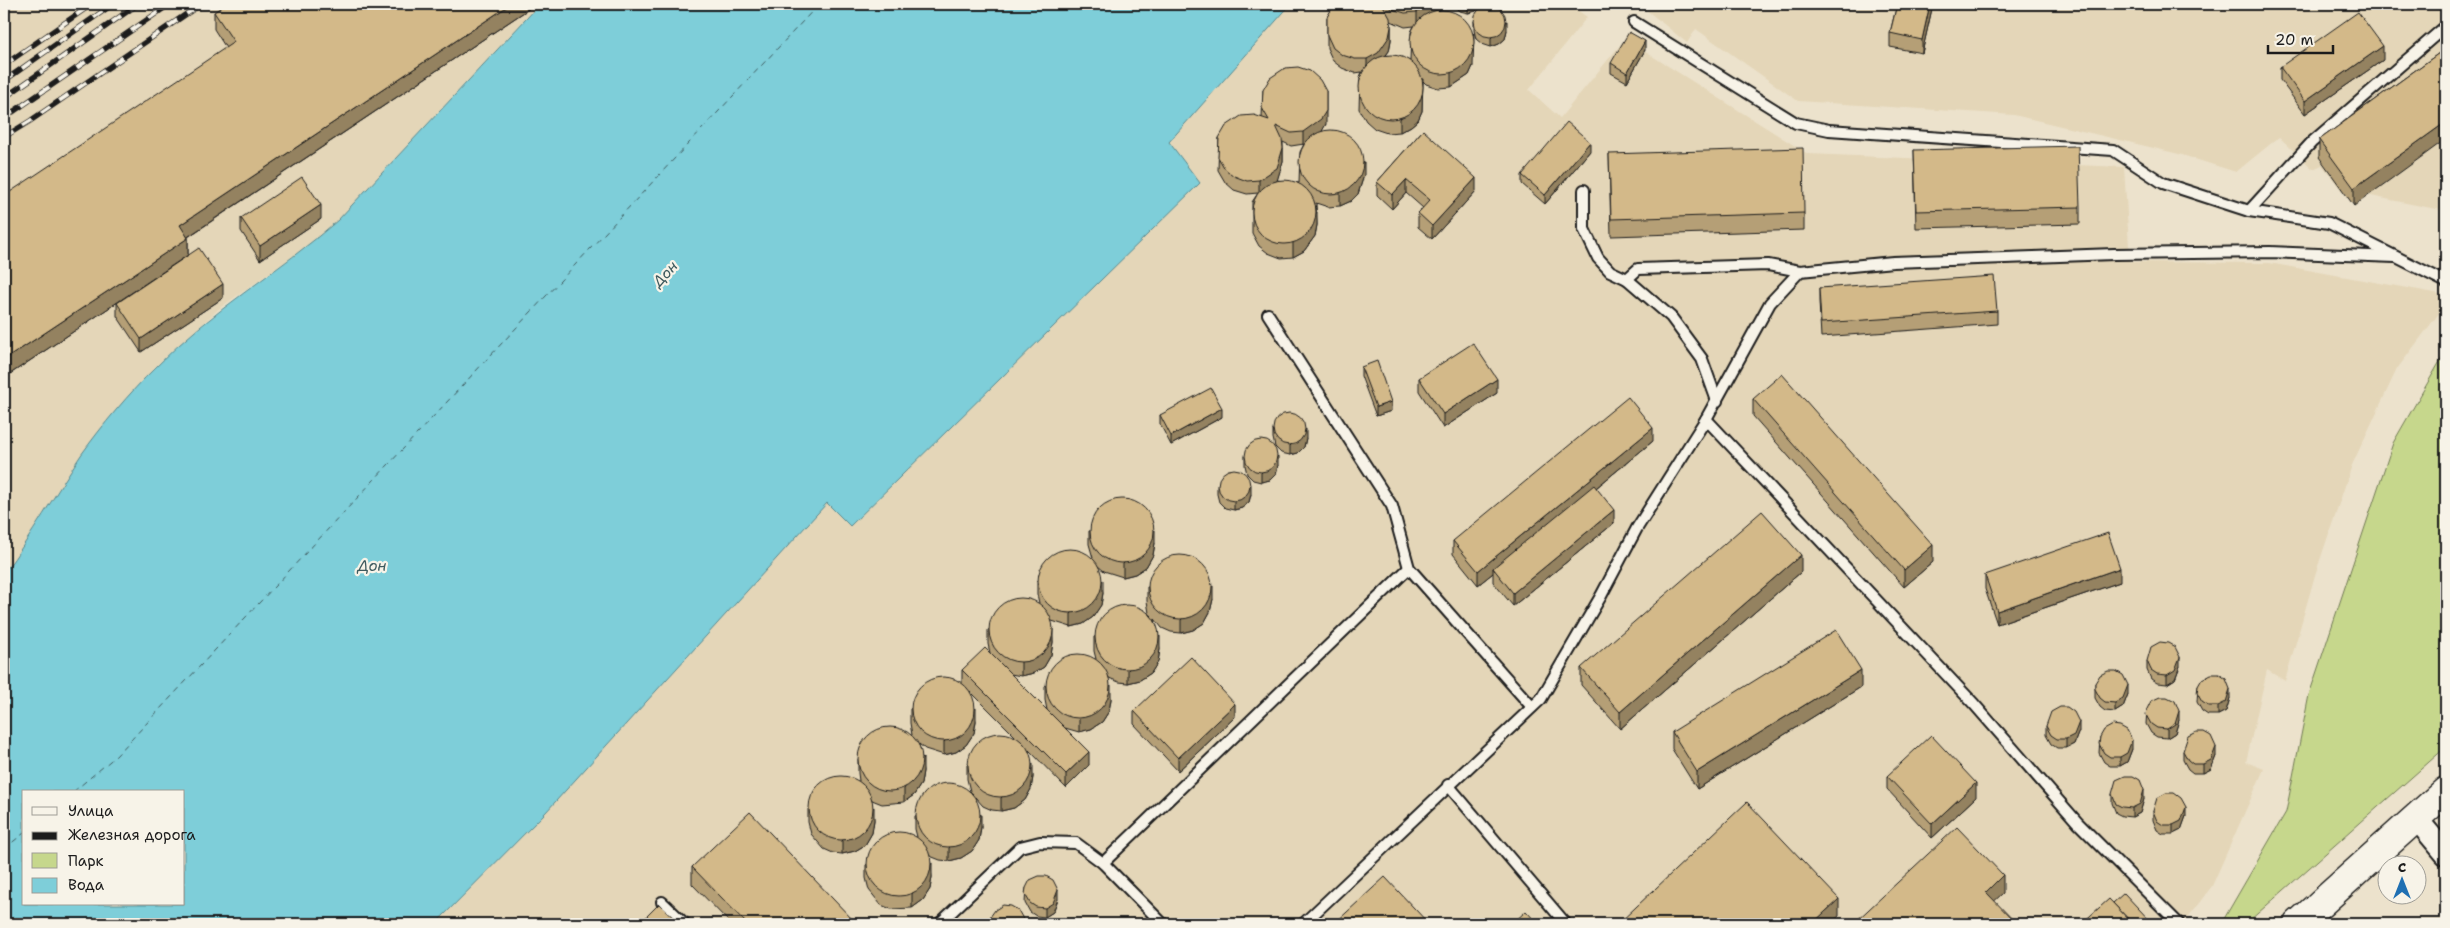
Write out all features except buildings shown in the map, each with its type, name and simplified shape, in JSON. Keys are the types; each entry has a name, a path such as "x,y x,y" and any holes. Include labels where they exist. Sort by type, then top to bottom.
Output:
{"main road":[{"path":"2298,924 2446,791"}],"street":[{"path":"2416,818 2446,854"}],"lane":[{"path":"1634,22 1796,123 1829,130 2113,150 2163,183 2249,211 2329,223 2446,282"},
{"path":"2249,211 2312,142 2446,26"},
{"path":"1584,190 1584,229 1598,258 1610,270 1627,278 1671,317 1702,359 1716,401"},
{"path":"1627,278 1638,269 1768,265 1800,271 1893,262 2114,254 2270,252 2395,257"},
{"path":"1303,924 1541,699 1596,605 1637,528 1706,419 1770,303 1800,271"},
{"path":"1268,314 1392,506 1409,568 1532,707"},
{"path":"1706,419 1974,704 2078,823 2179,924"},
{"path":"1103,864 1409,568"},
{"path":"1448,786 1566,924"},
{"path":"939,924 1020,848 1040,842 1076,843 1103,864 1163,924"},
{"path":"662,902 685,924"}],"shaded area":[{"path":"4,4 540,4 338,220 313,242 220,308 154,368 56,495 4,573"},
{"path":"1291,4 1569,4 1587,17 1529,90 1560,118 1625,39 1808,154 2124,167 2130,262 2269,263 2446,295 2446,304 2397,369 2352,465 2315,575 2285,681 2267,670 2246,762 2264,769 2212,886 2183,924 435,924 546,812 827,503 850,526 1199,183 1169,142"},
{"path":"1639,4 2446,4 2446,211 2371,196 2358,181 2342,191 2322,165 2313,169 2279,137 2236,172 2179,154 2014,115 1798,101 1696,29 1687,43"}],"green space":[{"path":"2446,351 2446,747 2249,921 2238,924 2221,924 2286,812 2309,695 2393,443"}],"water":[{"name":"Дон","path":"540,4 1291,4 1169,142 1200,183 850,526 827,503 546,812 435,924 4,924 4,573 81,455 145,377 198,328 338,220"}],"ferry route":[{"path":"75,790 116,756 819,4"},
{"path":"4,849 22,835"}],"railway":[{"path":"4,65 92,4"},
{"path":"4,81 113,4"},
{"path":"4,98 138,4"},
{"path":"4,118 170,4"},
{"path":"4,137 201,4"}]}
